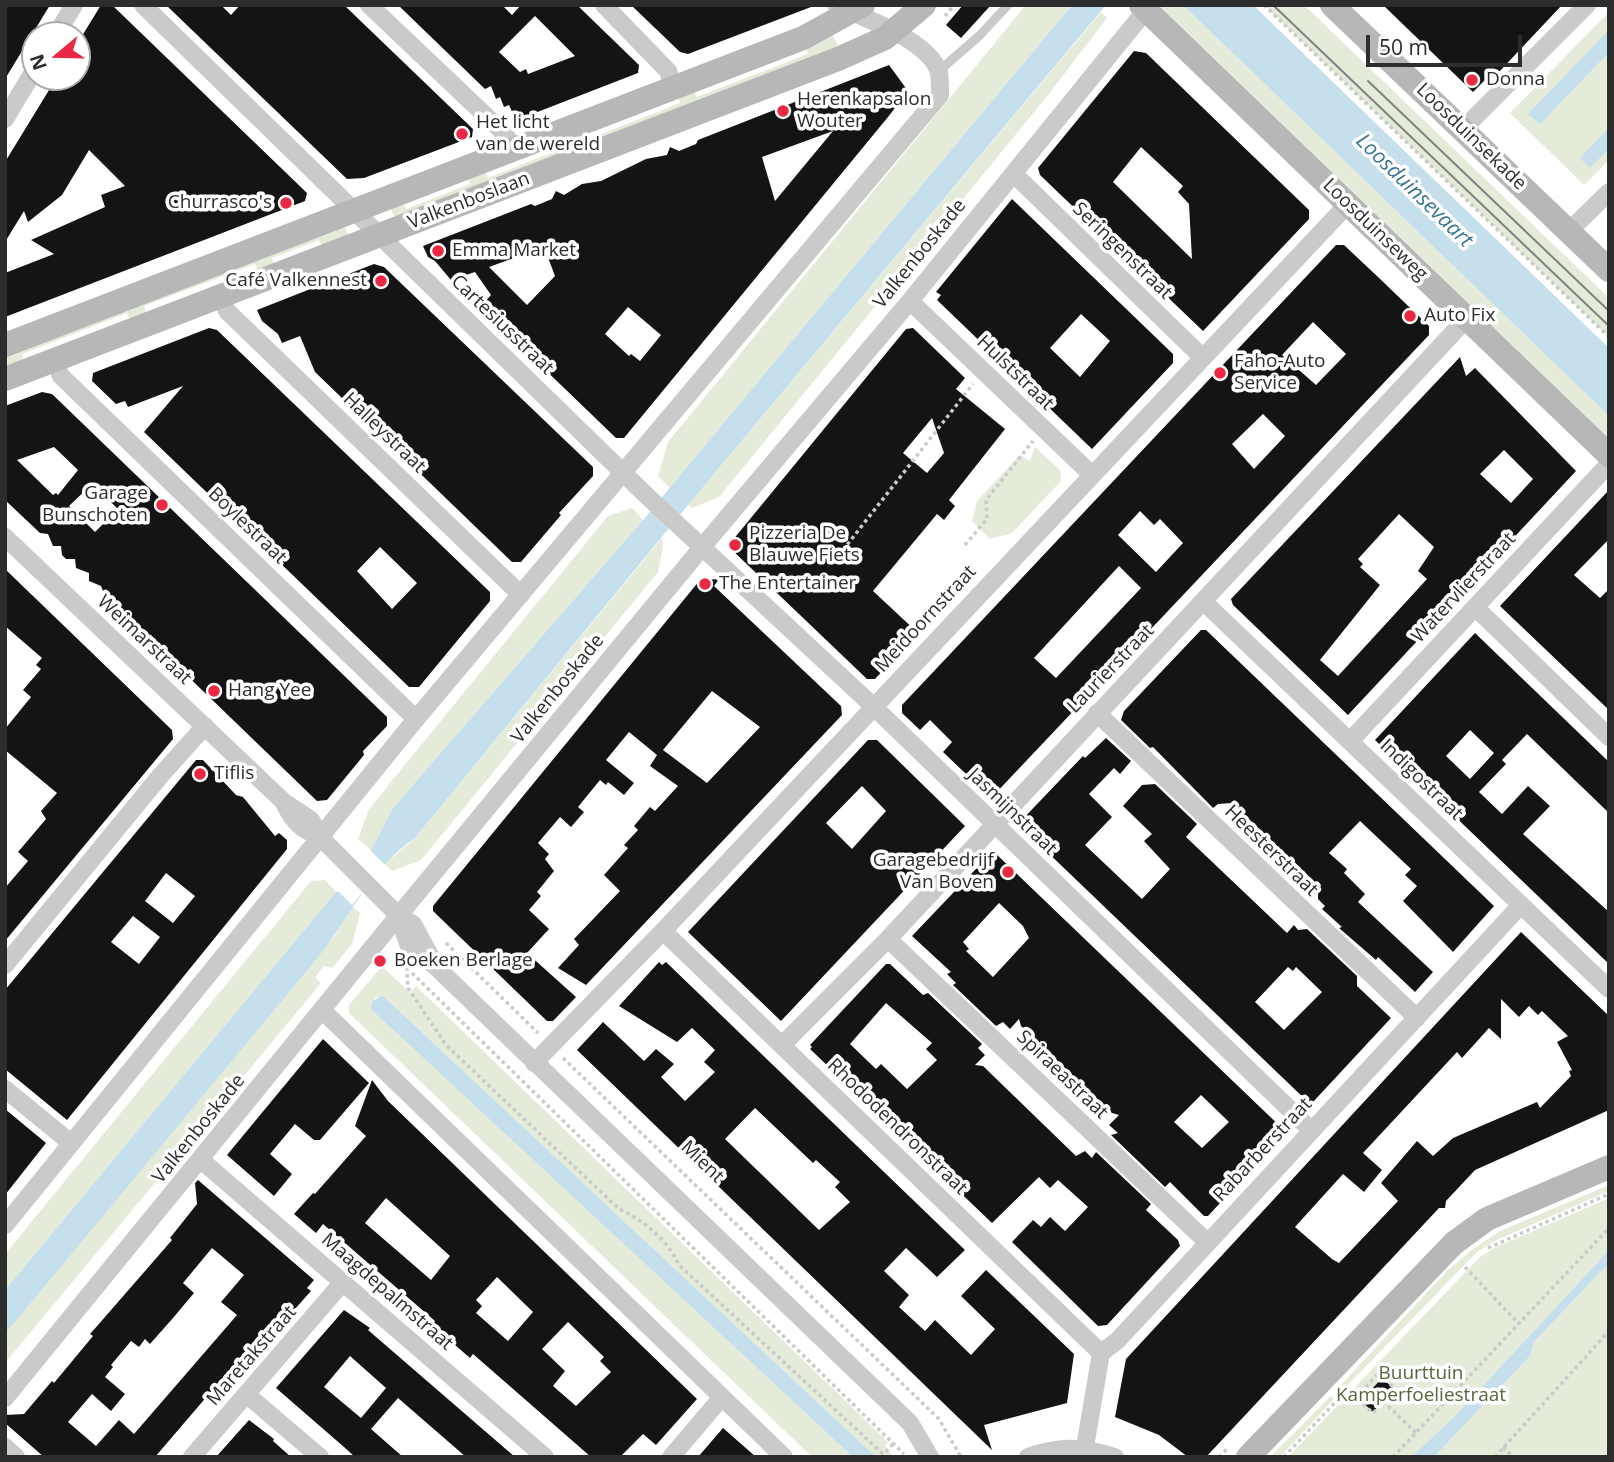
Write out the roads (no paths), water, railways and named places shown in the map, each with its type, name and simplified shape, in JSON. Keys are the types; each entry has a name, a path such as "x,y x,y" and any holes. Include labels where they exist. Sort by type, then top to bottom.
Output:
{"street":[{"path":"64,21 74,5"},
{"name":"Cartesiusstraat","path":"143,5 352,211 682,528"},
{"path":"369,5 505,134 513,149"},
{"path":"604,5 668,71 674,87"},
{"name":"Valkenboslaan","path":"5,379 838,59 893,31 924,5"},
{"name":"Loosduinsekade","path":"1332,5 1609,270"},
{"path":"1462,129 1581,7"},
{"path":"5,1225 621,471 940,95 939,71 916,45 851,8"},
{"name":"Valkenboslaan","path":"5,345 803,38 851,8"},
{"name":"Valkenboskade","path":"5,1398 703,546 910,301 1144,8"},
{"name":"Loosduinseweg","path":"1144,8 1609,455"},
{"path":"5,119 22,91"},
{"name":"Seringenstraat","path":"1014,174 1202,357"},
{"path":"1568,232 1609,192"},
{"name":"Meidoornstraat","path":"534,1063 663,931 1348,204"},
{"name":"Halleystraat","path":"221,298 228,311 521,595"},
{"name":"Hulststraat","path":"910,301 1091,474"},
{"name":"Laurierstraat","path":"782,1045 888,939 1466,318"},
{"name":"Boylestraat","path":"54,360 61,376 416,719"},
{"name":"Watervlierstraat","path":"1350,741 1609,464"},
{"name":"Jasmijnstraat","path":"682,528 873,706 1310,1129"},
{"name":"Weimarstraat","path":"5,537 284,802 311,820 320,837 399,916"},
{"name":"Indigostraat","path":"1204,602 1609,989"},
{"path":"1475,607 1609,737"},
{"name":"Heesterstraat","path":"1097,713 1417,1018"},
{"path":"5,965 161,775 205,726"},
{"name":"Rabarberstraat","path":"1101,1353 1117,1341 1310,1129 1521,905"},
{"path":"399,916 405,938 416,952 435,965 910,1423 930,1457"},
{"path":"399,916 413,924 435,965"},
{"name":"Rhododendronstraat","path":"663,931 1101,1353"},
{"name":"Spiraeastraat","path":"888,939 1207,1242"},
{"path":"321,1010 784,1457"},
{"path":"5,1089 71,1143"},
{"name":"Maagdepalmstraat","path":"201,1160 545,1457"},
{"path":"1248,1457 1454,1243 1487,1219 1609,1167"},
{"name":"Maretakstraat","path":"192,1457 343,1282"},
{"path":"1085,1447 1101,1353"},
{"path":"246,1394 320,1457"},
{"path":"671,1457 722,1397"},
{"path":"5,1447 16,1457"},
{"path":"1028,1457 1047,1450 1085,1447 1115,1457"}],"lane":[{"path":"939,71 980,35 1008,5"}],"water":[{"path":"1072,5 1106,5 688,505 415,838 386,863 319,956 5,1334 5,1290 336,892 339,892 371,850 393,808 643,520"},
{"name":"Loosduinsevaart","path":"1183,5 1253,5 1609,348 1609,416"},
{"path":"1609,30 1609,52 1540,124 1528,114"},
{"path":"1609,128 1609,148 1590,168 1580,158"},
{"path":"382,995 876,1457 853,1457 371,1009 372,1002"},
{"path":"1609,1250 1609,1263 1534,1342 1530,1356 1434,1457 1411,1457 1454,1417"}],"tram line":[{"path":"1273,5 1609,326"},
{"path":"1368,81 1609,311"}],"place":[{"name":"Donna","path":"1472,80"},
{"name":"Herenkapsalon Wouter","path":"783,111"},
{"name":"Het licht van de wereld","path":"462,134"},
{"name":"Churrasco's","path":"286,203"},
{"name":"Emma Market","path":"438,251"},
{"name":"Café Valkennest","path":"381,281"},
{"name":"Auto Fix","path":"1410,316"},
{"name":"Faho-Auto Service","path":"1220,373"},
{"name":"Garage Bunschoten","path":"162,505"},
{"name":"Pizzeria De Blauwe Fiets","path":"735,545"},
{"name":"The Entertainer","path":"705,584"},
{"name":"Hang Yee","path":"214,691"},
{"name":"Tiflis","path":"200,774"},
{"name":"Garagebedrijf Van Boven","path":"1008,872"},
{"name":"Boeken Berlage","path":"380,961"}],"park label":[{"name":"Buurttuin Kamperfoeliestraat","path":"1421,1385"}]}
